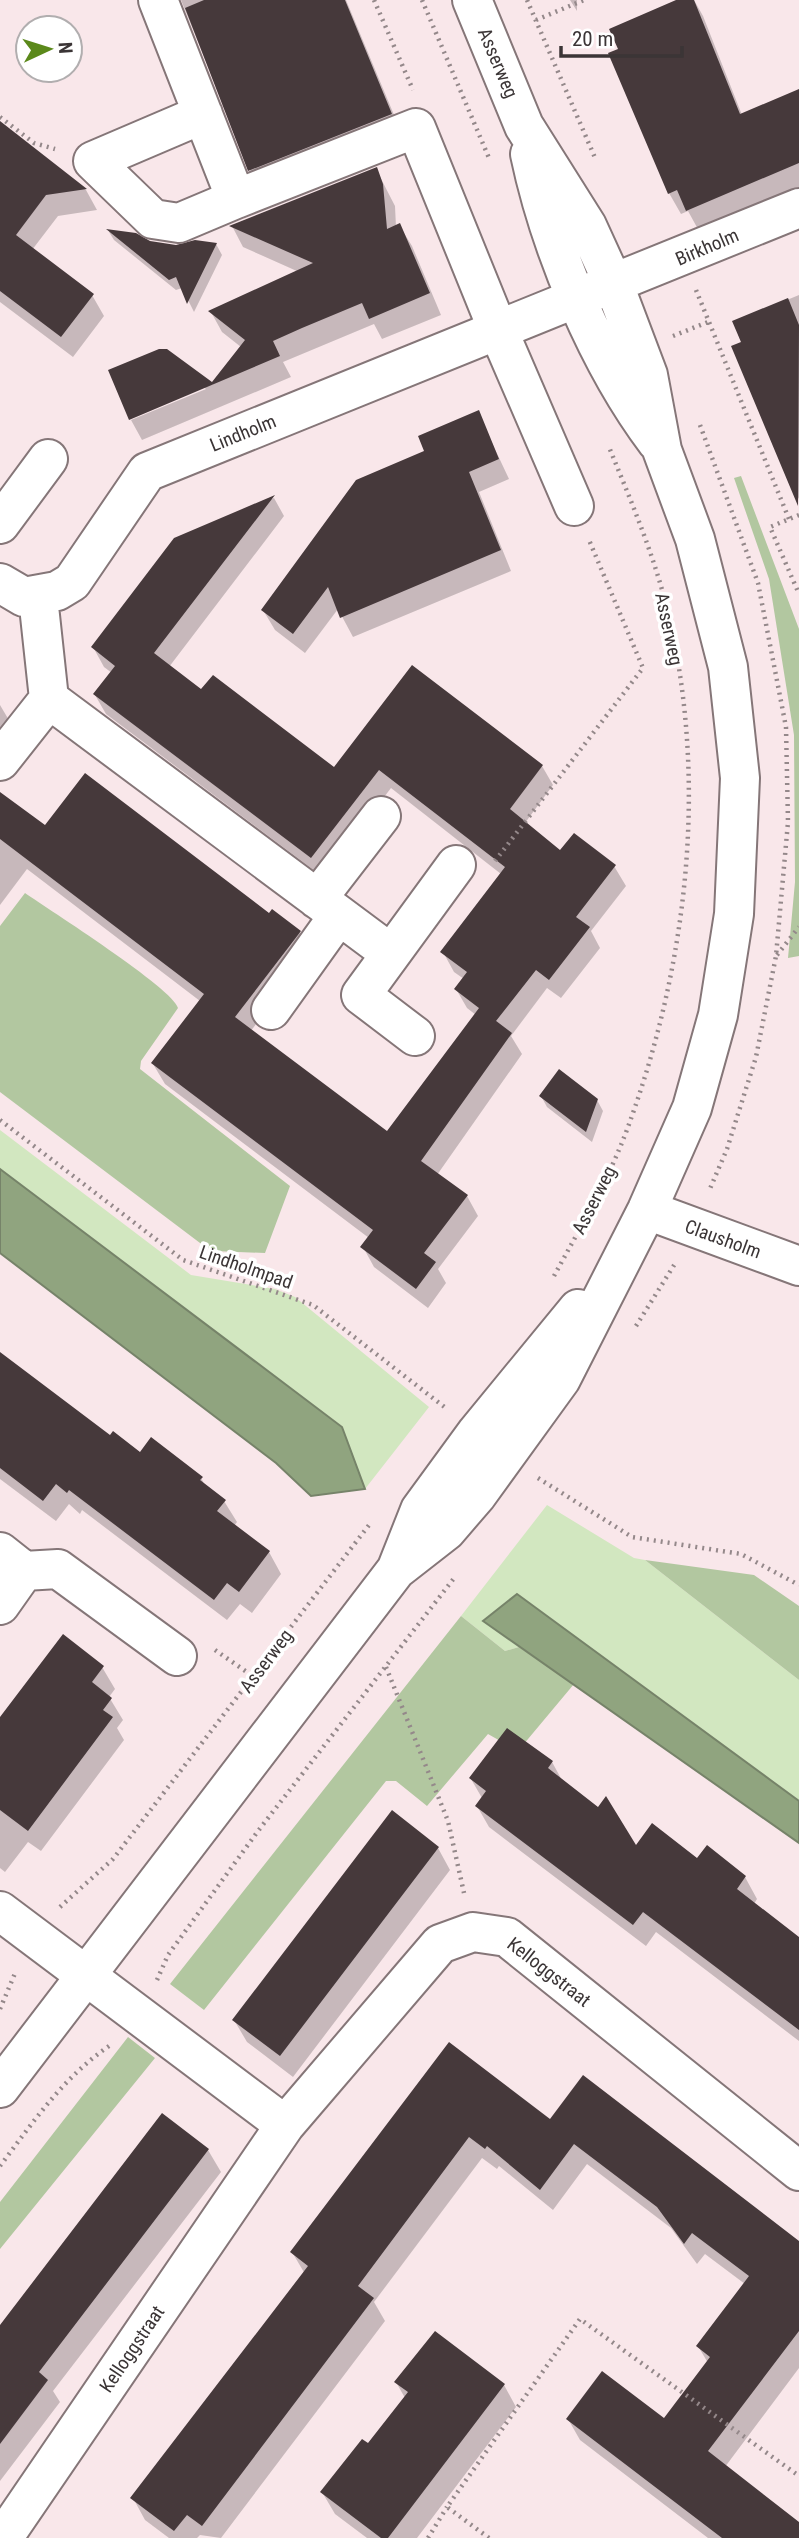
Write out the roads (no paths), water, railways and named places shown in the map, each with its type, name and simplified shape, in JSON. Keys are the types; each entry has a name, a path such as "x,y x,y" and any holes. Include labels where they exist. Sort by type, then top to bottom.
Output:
{"street":[{"path":"158,0 236,199"},
{"name":"Asserweg","path":"0,2088 396,1570 421,1510 477,1432 624,1254 647,1210 692,1108 718,1015 734,914 740,778 728,667 695,539 662,450 648,376 614,285 587,226 524,126 472,0"},
{"path":"203,114 93,161 153,219 179,223 416,128 498,330 574,506"},
{"name":"Asserweg","path":"524,126 539,197 579,299 627,402 662,450"},
{"name":"Birkholm","path":"579,299 799,208"},
{"name":"Lindholm","path":"38,597 57,591 72,582 146,472 579,299"},
{"path":"0,524 48,459"},
{"path":"0,583 24,597 38,597 49,699 0,761"},
{"path":"49,699 390,953"},
{"path":"271,1010 381,816"},
{"path":"415,1036 361,995 456,865"},
{"name":"Clausholm","path":"647,1210 799,1266"},
{"path":"0,1605 12,1562 58,1569 177,1656"},
{"path":"0,1911 137,2017 285,2125"},
{"name":"Kelloggstraat","path":"3,2538 285,2125 440,1944 473,1932 507,1937 799,2171"}]}
